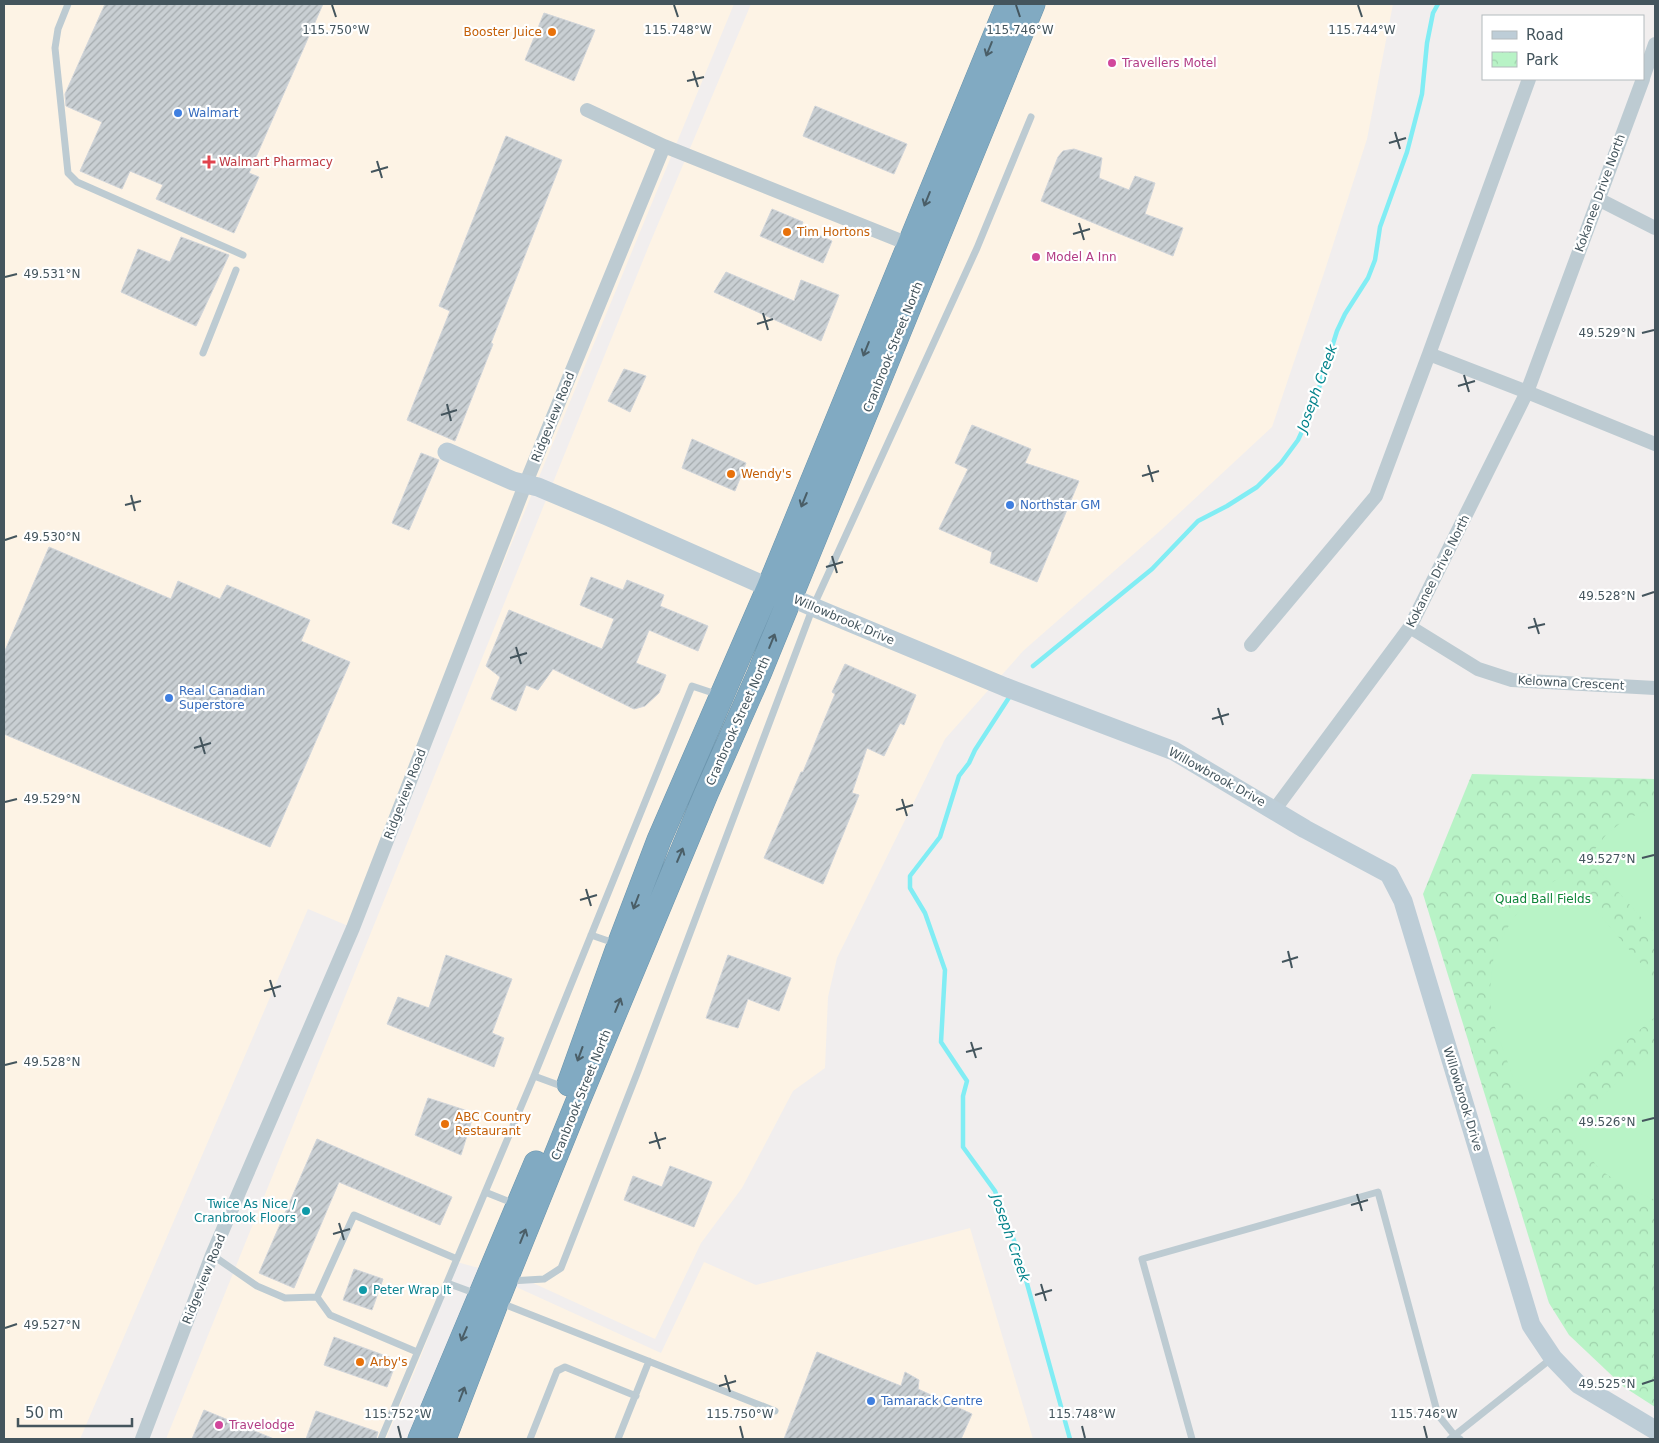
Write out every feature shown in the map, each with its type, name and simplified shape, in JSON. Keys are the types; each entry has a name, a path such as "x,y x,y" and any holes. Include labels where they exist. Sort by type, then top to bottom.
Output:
{"highway":[{"name":"Cranbrook Street North","path":"444,1439 494,1293 518,1205 568,1088 619,945 660,840 768,587 1008,4"},
{"name":"Cranbrook Street North","path":"420,1439 494,1293 759,674 1033,4"}],"street":[{"name":"Kokanee Drive North","path":"1644,76 1655,44"},
{"path":"1250,646 1376,496 1529,80"},
{"name":"Kokanee Drive North","path":"1275,809 1410,627 1527,392 1643,80"},
{"path":"587,110 664,146 931,253"},
{"name":"Ridgeview Road","path":"142,1439 212,1255 352,928 525,484 664,146"},
{"path":"1598,199 1655,228"},
{"path":"1429,354 1655,444"},
{"name":"Willowbrook Drive","path":"447,452 513,482 538,487 607,516 813,607 1005,687 1174,751 1306,829 1388,874 1403,901 1531,1325 1553,1358 1578,1384 1655,1430"},
{"name":"Kelowna Crescent","path":"1410,627 1478,669 1512,680 1655,688"}],"lane":[{"path":"68,4 58,29 55,48 68,173 77,182 243,255"},
{"path":"494,1293 544,1279 562,1268 813,607 977,248 1031,117"},
{"path":"203,353 236,270"},
{"path":"381,1439 534,1076 692,686 722,696"},
{"path":"591,935 619,945"},
{"path":"534,1076 568,1088"},
{"path":"486,1192 518,1205"},
{"path":"1192,1439 1142,1259 1378,1192 1438,1415 1455,1438 1553,1358"},
{"path":"317,1297 354,1215 457,1259"},
{"path":"212,1255 258,1286 285,1298 317,1297"},
{"path":"447,1283 494,1293 649,1361 775,1411"},
{"path":"317,1297 330,1315 417,1352"},
{"path":"618,1439 649,1361"},
{"path":"530,1439 557,1371 565,1367 636,1396"}],"shaded area":[{"path":"4,4 734,4 353,928 308,909 80,1439 4,1439"},
{"path":"751,4 1393,4 1367,139 1272,427 1161,530 1023,651 945,739 837,958 828,997 825,1068 793,1091 742,1188 701,1243 655,1339 533,1283 457,1262 420,1359 386,1439 166,1439 650,243"},
{"path":"970,1228 1033,1439 443,1439 505,1282 661,1353 704,1262 756,1285"}],"green space":[{"name":"Quad Ball Fields","path":"1472,774 1655,779 1655,1407 1624,1387 1569,1335 1549,1303 1423,894"},
{"path":"1655,807 1655,933 1588,858 1606,835 1624,820"},
{"path":"1565,874 1655,980 1655,1017 1545,1110 1513,1077 1491,1016 1490,989 1494,953 1513,918 1539,891"},
{"path":"1655,1049 1655,1200 1626,1187 1600,1170 1567,1127"}],"building":[{"name":"Walmart","path":"105,4 323,4 249,173 259,177 234,233 156,199 163,185 130,171 122,189 80,171 102,122 66,106 65,94"},
{"path":"544,13 595,30 574,81 525,60"},
{"path":"815,106 907,144 894,174 803,136"},
{"path":"506,136 562,160 455,441 407,420 450,311 439,306"},
{"path":"1074,149 1102,158 1099,178 1129,190 1135,176 1155,183 1145,214 1183,228 1173,256 1041,201 1058,157 1063,151"},
{"name":"Tim Hortons","path":"772,209 803,222 801,227 832,241 823,263 760,236"},
{"path":"181,237 229,255 196,326 121,292 138,249 170,262"},
{"path":"726,272 794,301 801,280 839,295 821,341 714,292"},
{"path":"624,369 646,376 630,412 608,401"},
{"name":"Northstar GM","path":"972,425 1031,449 1025,463 1079,481 1037,582 990,563 992,552 939,529 968,469 955,463"},
{"path":"692,439 746,463 735,491 682,468"},
{"path":"421,453 439,460 409,530 392,523"},
{"name":"Real Canadian Superstore","path":"49,547 171,599 178,581 220,599 227,585 310,620 301,641 350,662 270,847 4,734 4,653"},
{"path":"591,577 623,590 627,580 664,595 660,606 708,626 698,651 649,630 636,663 666,675 659,693 645,706 634,709 553,669 538,690 526,685 516,711 491,699 500,677 486,666 509,610 602,649 614,619 580,605"},
{"path":"845,664 916,695 904,725 900,723 884,756 867,748 852,793 859,795 823,884 764,858 801,772 803,772 835,694 832,692"},
{"path":"446,955 512,979 492,1033 504,1038 494,1067 387,1024 398,997 429,1008"},
{"path":"728,955 791,978 779,1011 748,999 738,1028 706,1018"},
{"name":"ABC Country Restaurant","path":"428,1098 474,1113 461,1155 415,1135"},
{"name":"Twice As Nice / Cranbrook Floors","path":"317,1139 452,1197 440,1225 339,1182 294,1288 259,1273"},
{"path":"670,1166 712,1182 694,1227 624,1200 633,1176 662,1187"},
{"name":"Peter Wrap It","path":"354,1269 383,1279 372,1310 343,1300"},
{"name":"Arby's","path":"334,1337 397,1360 387,1387 324,1365"},
{"name":"Tamarack Centre","path":"817,1352 901,1386 905,1372 919,1380 918,1389 972,1414 961,1439 784,1439"},
{"name":"Travelodge","path":"204,1410 274,1439 192,1439"},
{"path":"316,1411 378,1432 376,1439 306,1439"}],"waterway":[{"name":"Joseph Creek","path":"1033,666 1152,569 1198,521 1257,487 1281,463 1298,440 1312,410 1337,331 1345,314 1368,278 1375,260 1380,227 1407,152 1422,94 1427,43 1433,13 1438,4"},
{"name":"Joseph Creek","path":"1010,696 959,776 940,837 910,876 910,888 925,913 945,970 941,1042 967,1081 963,1096 963,1147 995,1191 1018,1251 1070,1439"}],"place":[{"name":"Booster Juice","path":"552,32"},
{"name":"Travellers Motel","path":"1112,63"},
{"name":"Walmart","path":"178,113"},
{"name":"Walmart Pharmacy","path":"209,162"},
{"name":"Tim Hortons","path":"787,232"},
{"name":"Model A Inn","path":"1036,257"},
{"name":"Wendy's","path":"731,474"},
{"name":"Northstar GM","path":"1010,505"},
{"name":"Real Canadian Superstore","path":"169,698"},
{"name":"ABC Country Restaurant","path":"445,1124"},
{"name":"Twice As Nice / Cranbrook Floors","path":"306,1211"},
{"name":"Peter Wrap It","path":"363,1290"},
{"name":"Arby's","path":"360,1362"},
{"name":"Tamarack Centre","path":"871,1401"},
{"name":"Travelodge","path":"219,1425"}]}
